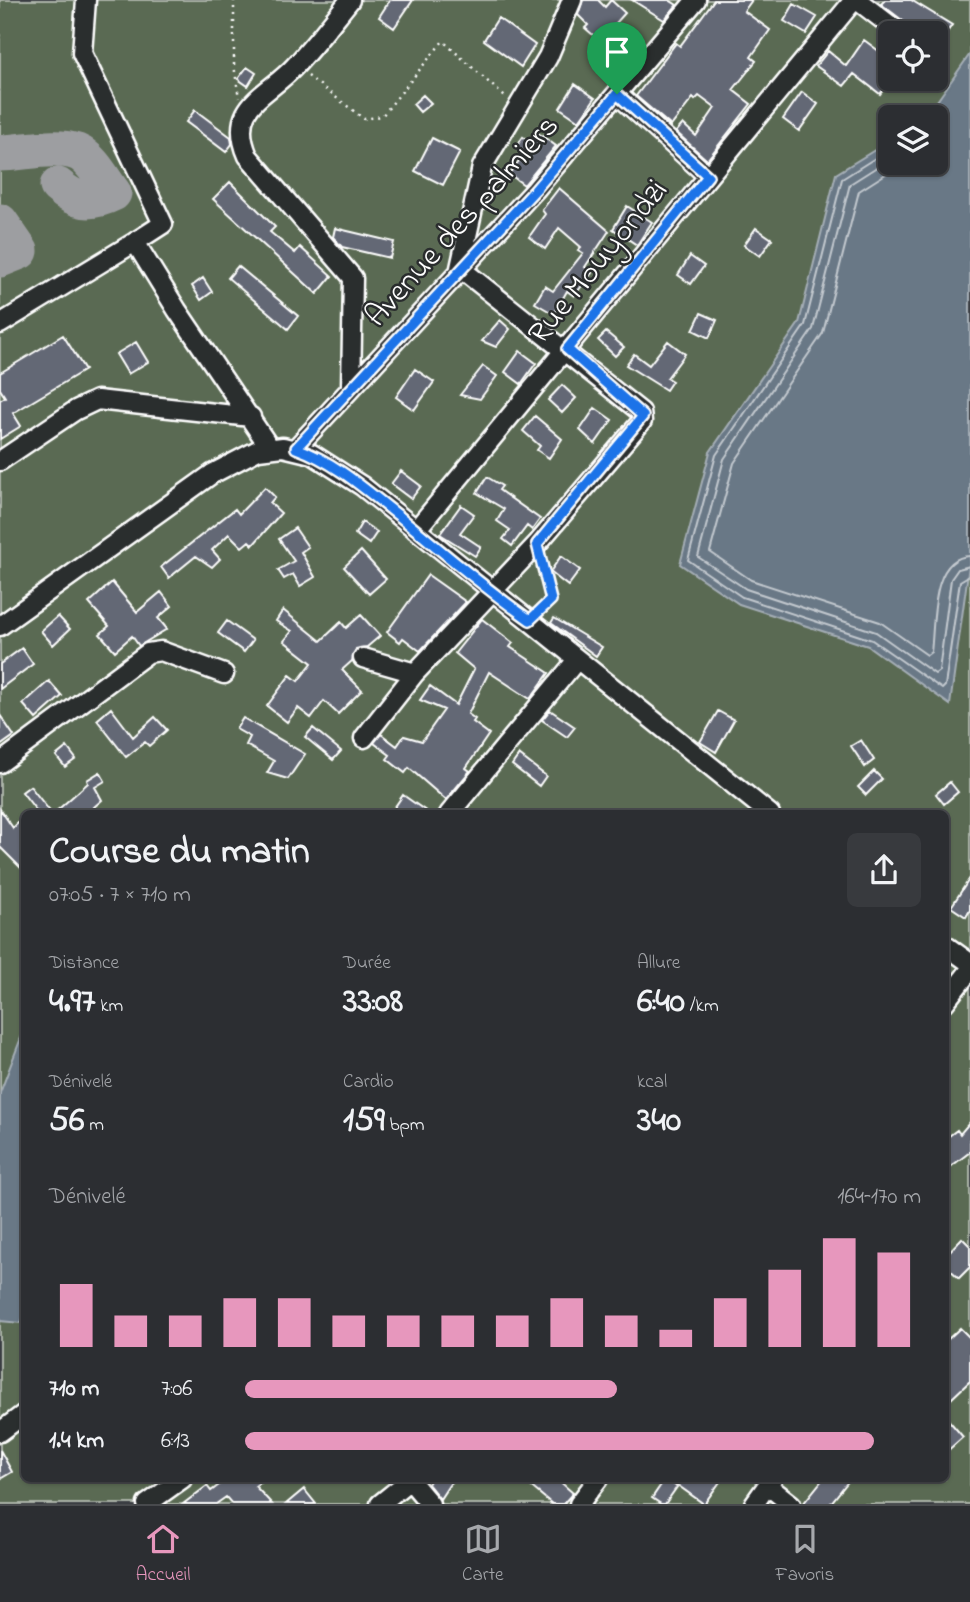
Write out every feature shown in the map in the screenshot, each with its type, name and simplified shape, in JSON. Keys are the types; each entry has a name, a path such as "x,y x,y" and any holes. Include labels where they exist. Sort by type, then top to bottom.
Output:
{"street":[{"path":"0,324 163,224 82,53 86,0"},
{"path":"350,0 293,69 252,103 242,122 243,144 248,156 353,278 351,388"},
{"path":"364,738 415,673 537,544 643,416 567,349 460,268 482,167 548,57 572,0"},
{"name":"Avenue des palmiers","path":"296,448 535,190 696,0"},
{"path":"856,0 884,21"},
{"name":"Rue Mouyondzi","path":"416,530 856,0"},
{"path":"617,94 708,176"},
{"path":"135,242 177,310 251,416 270,448"},
{"path":"0,461 76,410 97,400 251,416"},
{"path":"0,626 212,474 258,450 296,448 330,463 765,810"},
{"path":"0,763 148,653 161,651 224,674"},
{"path":"363,657 415,673"},
{"path":"452,810 576,661"},
{"path":"949,948 969,961 949,995"},
{"path":"0,1432 21,1416"},
{"path":"147,1504 178,1482"},
{"path":"380,1504 406,1482"},
{"path":"412,1482 430,1504"},
{"path":"579,1504 596,1482"},
{"path":"754,1504 770,1482 791,1504"}],"path":[{"path":"234,0 234,65 242,122"},
{"path":"293,69 301,71 364,119 373,120 382,116 443,41 518,109"},
{"path":"530,620 551,600 537,544"}],"green space":[{"path":"0,0 970,0 970,1504 0,1504"}],"water":[{"path":"970,54 970,558 950,705 868,646 739,604 680,564 710,452 799,323 836,174 878,148 878,175 948,175 948,105 934,105 944,91 948,91 948,86"},
{"path":"21,1038 21,1323 0,1321 0,1093"}],"building":[{"path":"390,0 413,0 394,28 379,17"},
{"path":"583,0 598,0 605,7 611,0 625,13 600,41 585,28 588,25 578,15"},
{"path":"632,0 669,0 677,5 664,20"},
{"path":"714,0 752,0 744,11 770,30 751,57 756,61 733,90 751,104 707,160 676,132 683,124 696,136 715,108 699,96 695,100 693,98 671,126 636,96 676,43 680,46"},
{"path":"885,0 911,0 945,21 903,21 881,4"},
{"path":"794,4 817,17 806,34 784,21"},
{"path":"498,18 535,45 521,67 484,40"},
{"path":"864,40 878,50 878,91 882,91 880,94 854,74 844,86 816,66 828,51 846,66"},
{"path":"247,67 256,73 248,86 238,79"},
{"path":"575,84 595,98 579,121 560,108"},
{"path":"802,92 818,104 799,131 783,119"},
{"path":"423,95 431,103 420,112 413,104"},
{"path":"195,110 231,137 232,144 226,152 186,122"},
{"path":"538,133 556,146 524,185 509,174 525,153 516,147 523,137 531,143"},
{"path":"432,138 460,152 443,185 415,171"},
{"path":"230,182 275,227 270,232 295,253 300,247 332,276 317,294 213,199"},
{"path":"559,188 609,231 585,267 592,273 574,296 567,291 554,314 535,303 545,286 553,291 583,253 578,250 581,247 559,228 545,249 529,237 545,214 542,210"},
{"path":"627,206 652,222 637,245 613,229"},
{"path":"335,228 394,242 390,258 342,247 333,237"},
{"path":"756,228 772,239 760,256 744,245"},
{"path":"690,256 704,266 691,284 678,275"},
{"path":"238,266 298,316 288,329 228,278"},
{"path":"203,278 212,292 201,300 192,286"},
{"path":"701,313 717,320 709,338 693,330"},
{"path":"500,320 510,329 496,347 482,341"},
{"path":"606,332 624,347 615,356 598,340"},
{"path":"63,335 85,370 13,413 21,426 0,439 0,400 5,397 0,389 0,373"},
{"path":"668,341 685,354 667,378 672,381 666,390 626,365 634,354 649,365"},
{"path":"136,342 148,362 128,374 116,354"},
{"path":"520,351 536,363 521,384 505,372"},
{"path":"483,366 497,376 480,399 460,395"},
{"path":"415,369 434,382 414,410 396,397"},
{"path":"562,385 576,398 562,413 548,400"},
{"path":"595,408 612,420 595,444 580,430"},
{"path":"535,416 562,439 549,458 537,450 540,446 523,431"},
{"path":"401,471 421,486 411,499 391,484"},
{"path":"487,477 502,486 499,490 540,519 532,530 527,526 512,546 503,539 510,530 497,521 504,509 477,493"},
{"path":"265,487 275,497 270,503 281,513 253,545 249,541 242,547 229,534 212,550 220,559 212,567 196,556 169,578 161,567 235,509 239,514"},
{"path":"461,505 474,514 460,533 481,547 475,556 440,534"},
{"path":"362,522 377,532 369,544 355,534"},
{"path":"295,528 308,547 301,552 315,577 300,586 293,574 284,579 278,570 294,561 279,539"},
{"path":"361,551 386,579 369,594 344,567"},
{"path":"561,556 580,570 568,586 550,572"},
{"path":"428,575 466,602 420,651 403,638 400,642 387,632"},
{"path":"112,582 137,612 161,592 172,606 158,618 167,629 139,646 132,636 115,651 100,634 109,626 89,603"},
{"path":"283,610 321,641 341,622 346,628 361,615 380,636 367,647 356,649 352,661 342,670 362,690 338,714 324,701 311,718 298,708 287,722 267,706 290,675 298,681 312,663 284,641 292,631 276,621"},
{"path":"58,616 70,629 53,645 41,631"},
{"path":"554,618 602,647 596,656 551,623"},
{"path":"482,619 513,643 510,647 549,673 530,699 489,672 468,714 475,719 473,722 489,734 466,768 470,771 446,800 409,768 405,773 387,759 390,755 374,743 381,734 397,746 404,736 422,741 444,710 420,700 430,686 456,705 474,669 455,653"},
{"path":"227,621 253,640 244,652 218,633"},
{"path":"22,648 33,664 0,689 0,664"},
{"path":"49,681 62,696 36,719 23,704"},
{"path":"111,708 133,737 155,717 167,730 149,746 145,742 126,757 97,720"},
{"path":"550,710 575,727 567,737 542,720"},
{"path":"718,711 734,720 716,752 700,742"},
{"path":"0,715 14,736 0,746"},
{"path":"243,718 305,754 288,779 267,773 274,761 246,745 250,737 236,729"},
{"path":"313,728 341,751 333,760 305,737"},
{"path":"861,740 874,760 865,767 851,746"},
{"path":"67,747 76,759 65,767 56,756"},
{"path":"519,755 546,776 539,786 512,765"},
{"path":"874,771 882,779 866,795 858,787"},
{"path":"100,772 105,781 95,787 102,800 91,810 58,810 88,783 87,780"},
{"path":"950,782 958,792 944,804 936,794"},
{"path":"30,786 49,810 36,810 22,792"},
{"path":"403,795 424,810 393,810"},
{"path":"0,809 13,828 21,820 21,868 0,847"},
{"path":"970,878 970,910 966,917 951,907"},
{"path":"970,1122 970,1152 949,1168 949,1136 957,1130 960,1134"},
{"path":"962,1238 970,1246 970,1267 959,1278 949,1269 949,1252"},
{"path":"960,1328 970,1338 970,1381 951,1399 949,1397 949,1338"},
{"path":"949,1421 963,1437 949,1449"},
{"path":"0,1450 12,1472 0,1479"},
{"path":"223,1482 260,1482 255,1486 272,1504 232,1504 226,1497 216,1504 183,1504 207,1486 211,1491"},
{"path":"429,1482 451,1482 440,1499"},
{"path":"526,1482 560,1482 573,1493 563,1504 552,1504"},
{"path":"663,1482 670,1482 677,1487 665,1504 652,1498"},
{"path":"673,1482 720,1482 704,1504"},
{"path":"821,1482 848,1482 830,1504 803,1504"},
{"path":"304,1489 316,1504 286,1504"}],"taxiway":[{"path":"0,153 49,149 77,152 92,164 113,193 98,199 84,200 58,186"},
{"path":"0,222 20,251 0,259"}],"route":[{"path":"617,94 708,176 567,349 643,416 642,421 537,544 551,600 530,620 490,592 362,486 330,463 296,448 535,190 617,94"}]}
